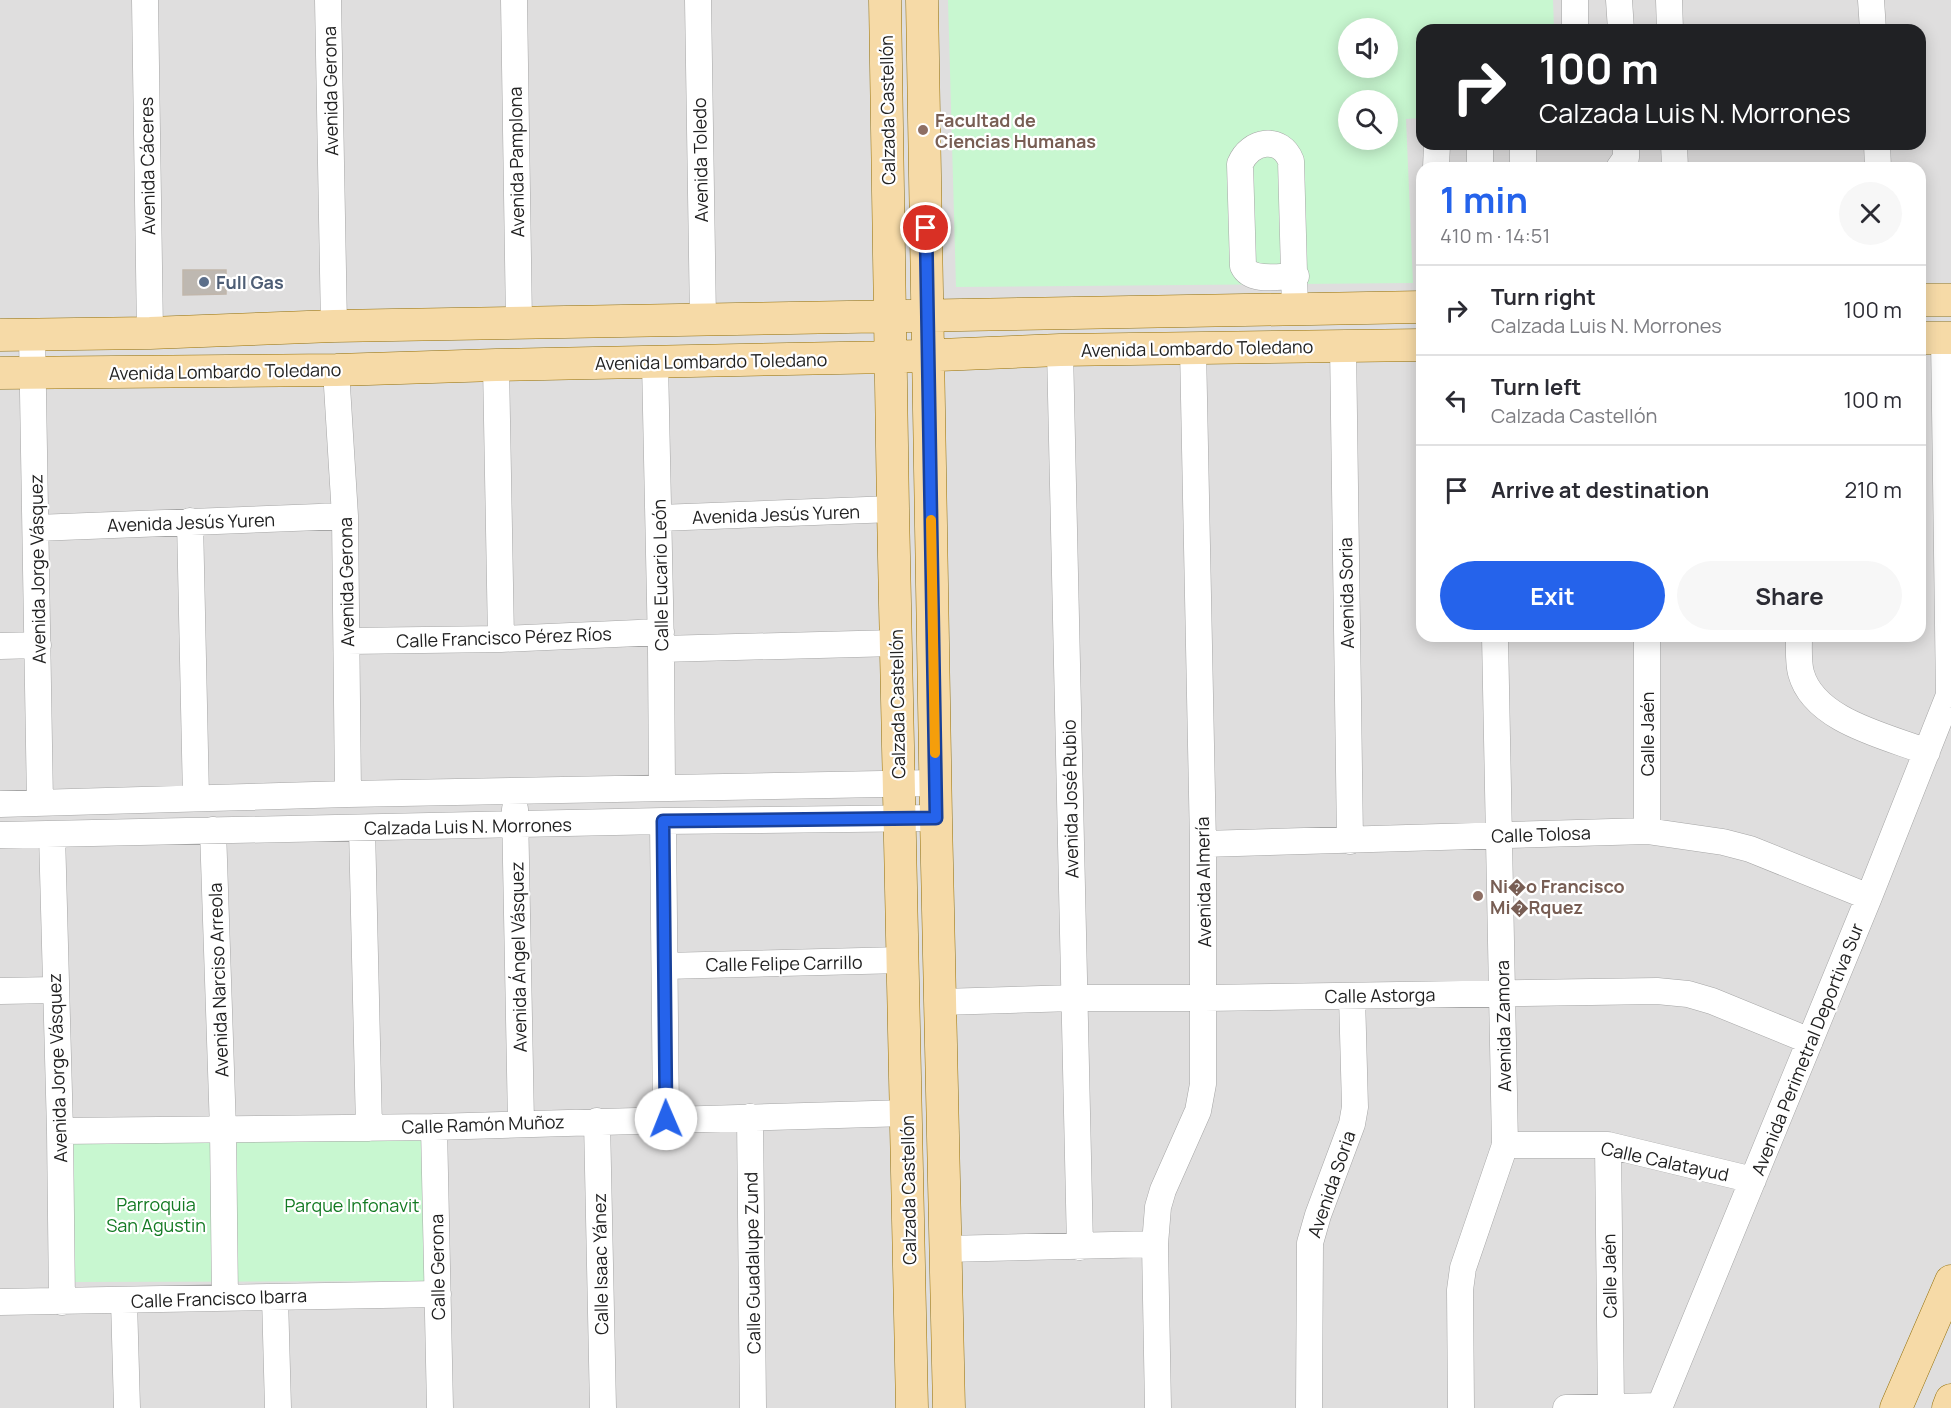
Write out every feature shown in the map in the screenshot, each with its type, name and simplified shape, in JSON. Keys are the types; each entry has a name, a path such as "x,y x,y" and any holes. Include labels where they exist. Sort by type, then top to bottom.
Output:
{"main road":[{"name":"Calzada Castellón","path":"885,0 912,1408"},
{"name":"Calzada Castellón","path":"922,0 935,783 950,1408"},
{"path":"1926,300 1951,300"},
{"name":"Avenida Lombardo Toledano","path":"0,335 150,333 334,326 1416,306"},
{"path":"1193,348 1198,344 1220,339 1282,334 1292,322 1289,309"},
{"path":"1343,345 1350,332 1364,324 1416,320"},
{"name":"Avenida Lombardo Toledano","path":"0,373 336,370 928,356 1060,350 1416,345"},
{"path":"1896,1408 1951,1281"},
{"path":"1948,1408 1951,1400"}],"street":[{"name":"Avenida Cáceres","path":"145,0 150,333"},
{"name":"Avenida Gerona","path":"328,0 334,326"},
{"name":"Avenida Pamplona","path":"514,0 519,323"},
{"name":"Avenida Toledo","path":"698,0 703,320"},
{"path":"1575,0 1575,24"},
{"path":"1619,0 1621,24"},
{"path":"1669,0 1670,24"},
{"path":"1871,0 1873,24"},
{"path":"1289,276 1252,276 1245,270 1242,262 1240,164 1248,151 1262,144 1278,146 1288,154 1291,161 1289,309"},
{"name":"Avenida Jorge Vásquez","path":"32,334 40,803"},
{"path":"1938,338 1950,692"},
{"name":"Avenida Soria","path":"1343,345 1350,840"},
{"name":"Avenida Almería","path":"1158,1408 1155,1244 1158,1207 1163,1190 1198,1111 1201,1098 1205,998 1193,348"},
{"name":"Avenida José Rubio","path":"1060,350 1080,1247"},
{"name":"Calle Eucario León","path":"655,362 662,788"},
{"path":"496,365 501,639"},
{"name":"Avenida Gerona","path":"336,370 345,516 348,794"},
{"name":"Avenida Jesús Yuren","path":"659,518 893,509"},
{"name":"Avenida Jesús Yuren","path":"36,528 345,516"},
{"path":"190,521 196,798"},
{"name":"Calle Francisco Pérez Ríos","path":"347,641 501,639 896,643"},
{"name":"Avenida Zamora","path":"1461,1408 1460,1290 1463,1268 1505,1145 1496,642"},
{"name":"Calle Jaén","path":"1647,642 1647,831"},
{"path":"1799,642 1800,672 1806,686 1828,711 1846,721 1927,752"},
{"path":"0,646 38,645"},
{"name":"Avenida Perimetral Deportiva Sur","path":"1659,1407 1869,897 1950,692"},
{"name":"Calzada Luis N. Morrones","path":"0,804 515,790 935,783"},
{"name":"Avenida Ángel Vásquez","path":"515,790 521,1123"},
{"name":"Calzada Luis N. Morrones","path":"0,835 663,821 936,818"},
{"path":"663,821 666,1119"},
{"path":"362,828 369,1128"},
{"name":"Avenida Narciso Arreola","path":"213,830 223,1130 225,1298"},
{"name":"Calle Tolosa","path":"1203,844 1647,831 1723,842 1750,849 1869,897"},
{"name":"Avenida Jorge Vásquez","path":"52,834 62,1302"},
{"name":"Calle Felipe Carrillo","path":"665,966 903,960"},
{"path":"0,991 55,990"},
{"name":"Calle Astorga","path":"941,1002 1074,998 1657,991 1688,994 1712,1001 1810,1041"},
{"name":"Avenida Soria","path":"1309,1408 1310,1251 1318,1215 1352,1124 1355,1107 1352,996"},
{"name":"Calle Ramón Muñoz","path":"60,1131 369,1128 907,1113"},
{"name":"Calle Guadalupe Zund","path":"750,1117 753,1408"},
{"name":"Calle Isaac Yánez","path":"597,1121 603,1408"},
{"name":"Calle Gerona","path":"434,1126 440,1408"},
{"name":"Calle Calatayud","path":"1505,1145 1608,1145 1753,1180"},
{"name":"Calle Jaén","path":"1608,1145 1611,1408"},
{"path":"946,1249 1155,1244"},
{"name":"Calle Francisco Ibarra","path":"0,1302 438,1294"},
{"path":"275,1296 278,1408"},
{"path":"124,1301 127,1408"},
{"path":"1566,1408 1659,1407"}],"shaded area":[{"path":"0,0 1951,0 1951,1408 0,1408"}],"green space":[{"path":"948,0 1553,0 1554,24 1416,24 1416,118 1406,119 1413,283 956,287"},
{"name":"Parque Infonavit","path":"425,1127 431,1281 73,1282 71,1136"}],"building":[{"name":"Full Gas","path":"183,270 226,270 226,294 183,295"}],"slow traffic":[{"path":"931,520 935,753"}],"place":[{"name":"Facultad de Ciencias Humanas","path":"923,130"},
{"name":"Full Gas","path":"204,282"},
{"name":"Ni�o Francisco Mi�Rquez","path":"1478,896"}],"route":[{"path":"666,1119 663,821 936,818 926,228"}],"park label":[{"name":"Parroquia San Agustin","path":"156,1214"}]}
